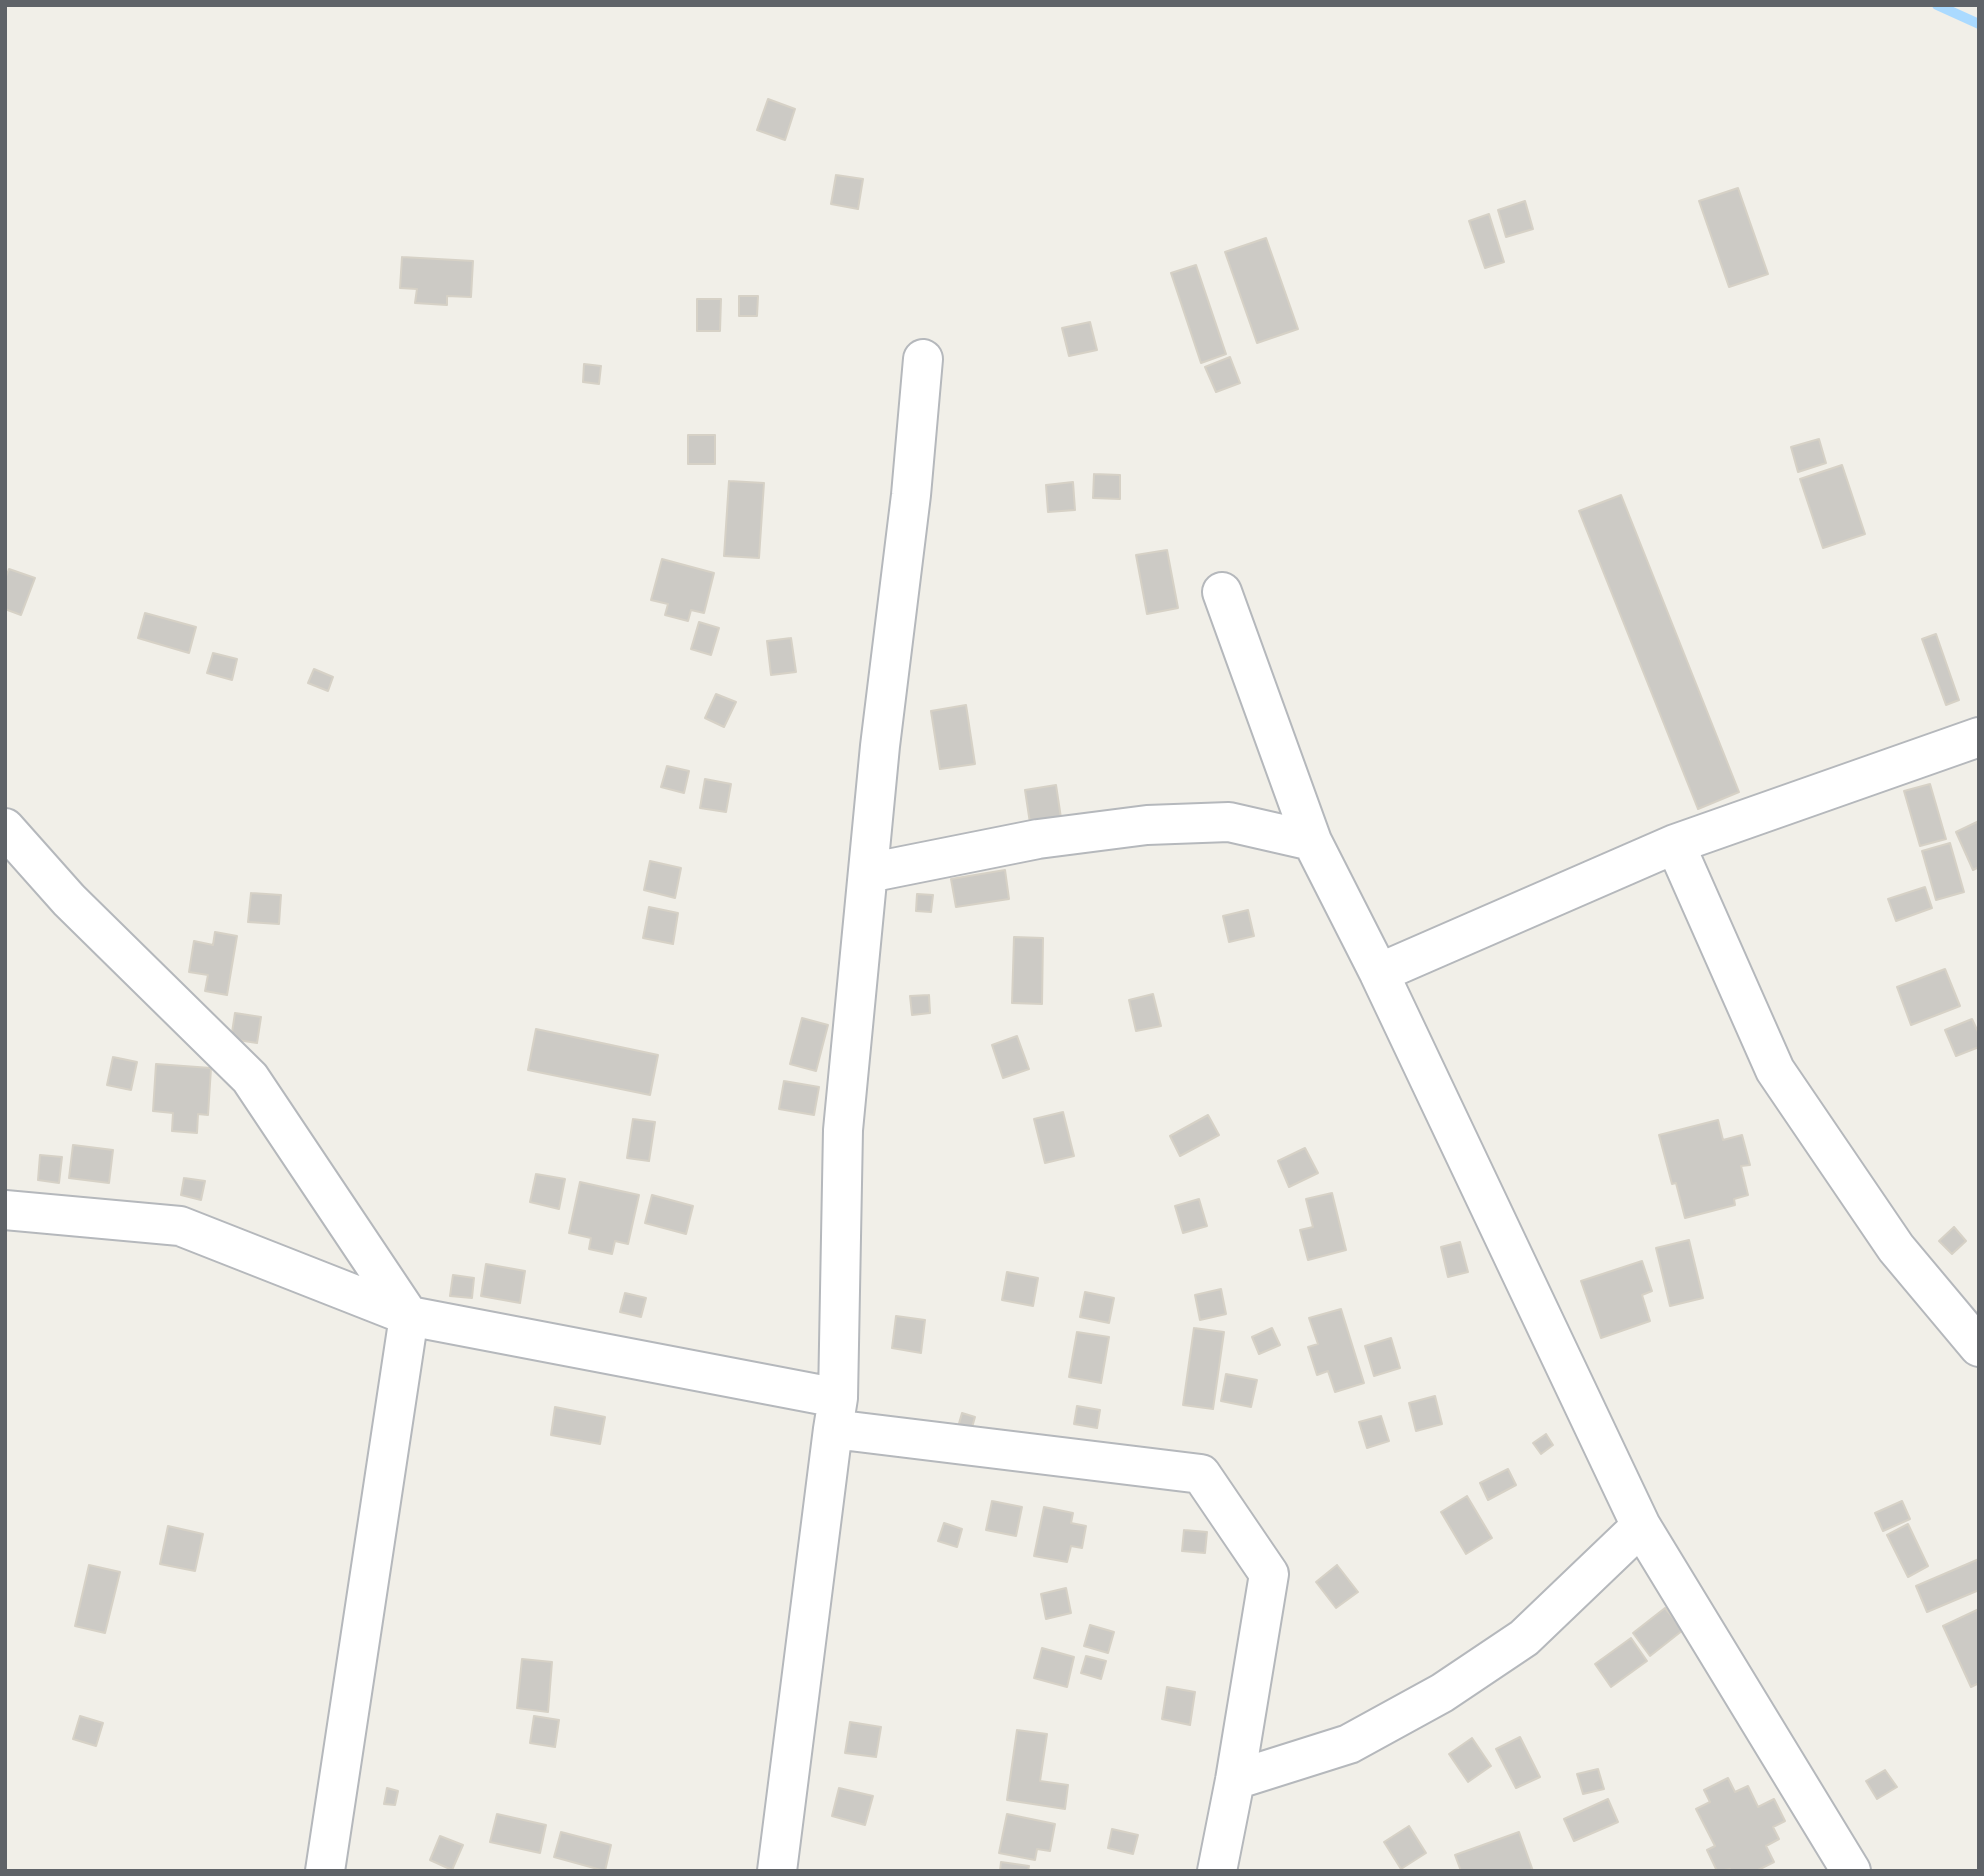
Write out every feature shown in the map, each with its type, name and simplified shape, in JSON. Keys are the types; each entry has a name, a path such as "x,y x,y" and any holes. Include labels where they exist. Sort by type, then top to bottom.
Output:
{"street":[{"path":"777,1871 836,1413 843,1130 880,746 911,495 923,359"},
{"path":"1222,592 1312,841 1379,973 1641,1526 1852,1871"},
{"path":"1379,973 1675,844 1979,737"},
{"path":"868,873 1038,839 1147,825 1229,822 1312,841"},
{"path":"5,828 69,900 250,1078 410,1316 325,1871"},
{"path":"1675,844 1775,1070 1896,1248 1979,1347"},
{"path":"5,1210 180,1226 410,1316 836,1413 1200,1474 1269,1574 1217,1871"},
{"path":"1235,1780 1349,1744 1442,1693 1524,1638 1641,1526"}],"building":[{"path":"768,99 795,109 785,140 757,130"},
{"path":"836,175 863,179 858,209 831,204"},
{"path":"1738,188 1768,274 1729,287 1699,201"},
{"path":"1525,201 1533,229 1506,237 1498,210"},
{"path":"1489,214 1504,262 1485,268 1469,221"},
{"path":"1266,238 1298,329 1257,343 1225,252"},
{"path":"402,257 473,261 471,297 447,296 447,305 415,303 417,289 400,288"},
{"path":"1196,265 1226,354 1201,363 1171,273"},
{"path":"739,296 758,296 757,316 739,316"},
{"path":"697,299 721,299 720,331 697,331"},
{"path":"1090,322 1097,350 1069,356 1062,328"},
{"path":"1230,357 1240,383 1216,392 1205,367"},
{"path":"584,364 601,366 599,384 583,382"},
{"path":"688,435 715,435 715,464 688,464"},
{"path":"1819,439 1826,463 1798,472 1791,447"},
{"path":"1842,465 1865,534 1823,548 1800,479"},
{"path":"1094,474 1120,475 1120,499 1093,498"},
{"path":"729,481 764,483 759,558 724,556"},
{"path":"1073,482 1075,510 1048,512 1046,485"},
{"path":"1621,495 1739,792 1698,809 1579,511"},
{"path":"1167,550 1178,608 1147,614 1136,555"},
{"path":"662,559 714,573 704,613 691,610 688,621 665,615 668,604 651,600"},
{"path":"9,569 35,578 21,615 5,609 5,579"},
{"path":"145,613 196,627 189,653 138,638"},
{"path":"699,622 719,628 711,655 691,649"},
{"path":"1936,634 1959,700 1946,705 1922,639"},
{"path":"791,638 796,672 771,675 767,641"},
{"path":"213,653 237,659 232,680 207,673"},
{"path":"314,669 333,677 328,691 308,683"},
{"path":"716,694 736,702 724,727 705,718"},
{"path":"966,705 975,764 940,769 931,711"},
{"path":"667,766 689,771 684,793 661,787"},
{"path":"705,779 731,784 726,812 700,808"},
{"path":"1930,784 1946,839 1920,846 1904,791"},
{"path":"1056,785 1061,818 1030,823 1025,790"},
{"path":"1979,821 1979,867 1973,870 1956,832"},
{"path":"1950,843 1964,892 1936,900 1922,851"},
{"path":"650,861 681,868 675,898 644,890"},
{"path":"1005,870 1009,899 956,907 951,879"},
{"path":"1925,887 1932,908 1896,921 1888,899"},
{"path":"251,893 281,895 279,924 248,922"},
{"path":"917,894 933,895 931,912 916,911"},
{"path":"649,907 678,913 673,944 643,938"},
{"path":"1248,910 1254,936 1229,942 1223,916"},
{"path":"215,932 237,936 227,995 205,991 208,975 189,972 194,941 213,945"},
{"path":"1014,937 1043,938 1042,1004 1012,1003"},
{"path":"1945,969 1960,1006 1911,1025 1897,987"},
{"path":"1153,994 1161,1026 1136,1031 1129,1000"},
{"path":"929,995 930,1013 912,1015 910,996"},
{"path":"235,1013 261,1017 257,1043 231,1039"},
{"path":"802,1018 828,1025 816,1071 790,1064"},
{"path":"1972,1019 1979,1034 1979,1047 1956,1056 1945,1030"},
{"path":"536,1029 658,1055 650,1095 528,1070"},
{"path":"1017,1036 1029,1069 1003,1078 992,1045"},
{"path":"113,1057 137,1062 131,1090 107,1085"},
{"path":"156,1064 211,1068 208,1115 198,1114 197,1133 172,1131 173,1113 153,1111"},
{"path":"784,1081 819,1087 814,1115 779,1109"},
{"path":"1063,1112 1074,1156 1045,1163 1034,1119"},
{"path":"1208,1115 1219,1135 1180,1156 1170,1136"},
{"path":"633,1119 655,1122 649,1161 627,1158"},
{"path":"1718,1120 1723,1140 1742,1135 1750,1165 1741,1166 1748,1195 1734,1199 1735,1205 1685,1218 1676,1183 1672,1184 1659,1135"},
{"path":"73,1145 113,1150 109,1183 69,1178"},
{"path":"1305,1148 1318,1173 1289,1187 1278,1161"},
{"path":"40,1155 62,1157 59,1183 38,1180"},
{"path":"536,1174 565,1179 559,1209 530,1202"},
{"path":"184,1178 205,1181 201,1200 181,1195"},
{"path":"580,1182 639,1195 628,1244 615,1241 612,1254 589,1249 591,1238 569,1233"},
{"path":"1332,1193 1346,1250 1308,1260 1300,1230 1313,1227 1306,1199"},
{"path":"652,1195 693,1206 686,1234 645,1223"},
{"path":"1199,1199 1207,1226 1183,1233 1175,1206"},
{"path":"1954,1227 1966,1241 1952,1254 1939,1241"},
{"path":"1689,1240 1703,1298 1670,1306 1656,1248"},
{"path":"1460,1242 1468,1272 1448,1277 1441,1247"},
{"path":"1642,1261 1652,1291 1642,1295 1650,1321 1601,1338 1581,1281"},
{"path":"486,1264 525,1271 520,1303 481,1296"},
{"path":"1007,1272 1038,1278 1033,1306 1002,1300"},
{"path":"453,1275 474,1278 472,1298 450,1296"},
{"path":"1221,1289 1226,1314 1200,1320 1195,1295"},
{"path":"1085,1292 1114,1298 1109,1323 1080,1317"},
{"path":"625,1293 646,1298 641,1317 620,1312"},
{"path":"1341,1309 1364,1383 1335,1392 1328,1371 1317,1375 1308,1347 1318,1344 1309,1318"},
{"path":"896,1316 925,1320 921,1353 892,1348"},
{"path":"1194,1328 1224,1332 1213,1409 1183,1405"},
{"path":"1272,1328 1280,1345 1259,1354 1252,1337"},
{"path":"1077,1332 1109,1337 1101,1383 1069,1377"},
{"path":"1391,1338 1400,1368 1374,1376 1365,1346"},
{"path":"1226,1374 1257,1380 1251,1407 1221,1401"},
{"path":"1435,1396 1442,1424 1416,1431 1409,1403"},
{"path":"1077,1406 1100,1410 1097,1428 1074,1424"},
{"path":"555,1407 605,1417 600,1444 551,1435"},
{"path":"962,1413 975,1417 971,1431 958,1427"},
{"path":"1381,1416 1389,1441 1367,1448 1359,1422"},
{"path":"1546,1434 1553,1445 1541,1454 1533,1443"},
{"path":"1508,1469 1516,1485 1488,1500 1480,1483"},
{"path":"1467,1496 1492,1538 1466,1554 1441,1512"},
{"path":"992,1501 1022,1507 1016,1536 986,1530"},
{"path":"1902,1501 1910,1519 1883,1531 1875,1513"},
{"path":"1044,1507 1073,1513 1071,1523 1086,1526 1082,1548 1071,1546 1067,1562 1034,1556"},
{"path":"944,1523 962,1529 957,1547 938,1541"},
{"path":"1908,1524 1928,1566 1908,1577 1887,1535"},
{"path":"168,1526 203,1534 195,1571 160,1564"},
{"path":"1184,1530 1207,1532 1205,1553 1182,1551"},
{"path":"1979,1559 1979,1590 1927,1612 1916,1586"},
{"path":"89,1565 120,1572 105,1633 75,1626"},
{"path":"1337,1565 1358,1592 1336,1608 1316,1582"},
{"path":"1066,1588 1071,1613 1046,1619 1041,1594"},
{"path":"1665,1608 1683,1630 1650,1656 1633,1633"},
{"path":"1979,1609 1979,1683 1971,1687 1943,1626"},
{"path":"1090,1625 1114,1632 1108,1653 1084,1646"},
{"path":"1631,1638 1647,1661 1611,1687 1595,1664"},
{"path":"1042,1648 1074,1657 1067,1687 1034,1678"},
{"path":"1086,1656 1106,1661 1101,1679 1081,1673"},
{"path":"522,1659 552,1662 548,1712 517,1708"},
{"path":"1167,1687 1195,1692 1190,1725 1162,1719"},
{"path":"80,1716 103,1723 96,1746 73,1739"},
{"path":"534,1716 559,1720 555,1747 530,1743"},
{"path":"850,1722 881,1727 876,1757 845,1753"},
{"path":"1017,1730 1047,1734 1040,1781 1068,1785 1065,1809 1007,1800"},
{"path":"1520,1737 1540,1777 1516,1788 1496,1749"},
{"path":"1472,1738 1491,1766 1468,1782 1449,1754"},
{"path":"1598,1769 1604,1789 1583,1794 1577,1774"},
{"path":"1885,1770 1897,1787 1877,1799 1866,1781"},
{"path":"1728,1778 1735,1792 1748,1786 1758,1807 1774,1799 1785,1821 1773,1827 1779,1839 1766,1846 1774,1862 1756,1871 1717,1871 1707,1850 1715,1846 1696,1809 1710,1802 1704,1790"},
{"path":"387,1788 398,1791 395,1805 384,1804"},
{"path":"839,1788 873,1796 865,1825 832,1816"},
{"path":"1608,1799 1618,1822 1574,1841 1564,1819"},
{"path":"497,1814 546,1825 540,1853 490,1842"},
{"path":"1007,1814 1055,1824 1050,1851 1037,1849 1035,1860 999,1853"},
{"path":"1409,1826 1426,1853 1401,1869 1384,1842"},
{"path":"1112,1829 1138,1835 1133,1854 1108,1848"},
{"path":"561,1832 611,1845 605,1871 554,1857"},
{"path":"1519,1832 1533,1871 1461,1871 1455,1855"},
{"path":"440,1836 463,1845 452,1870 430,1860"},
{"path":"1001,1862 1029,1866 1028,1871 1000,1871"}],"waterway":[{"path":"1937,5 1979,24"}]}
